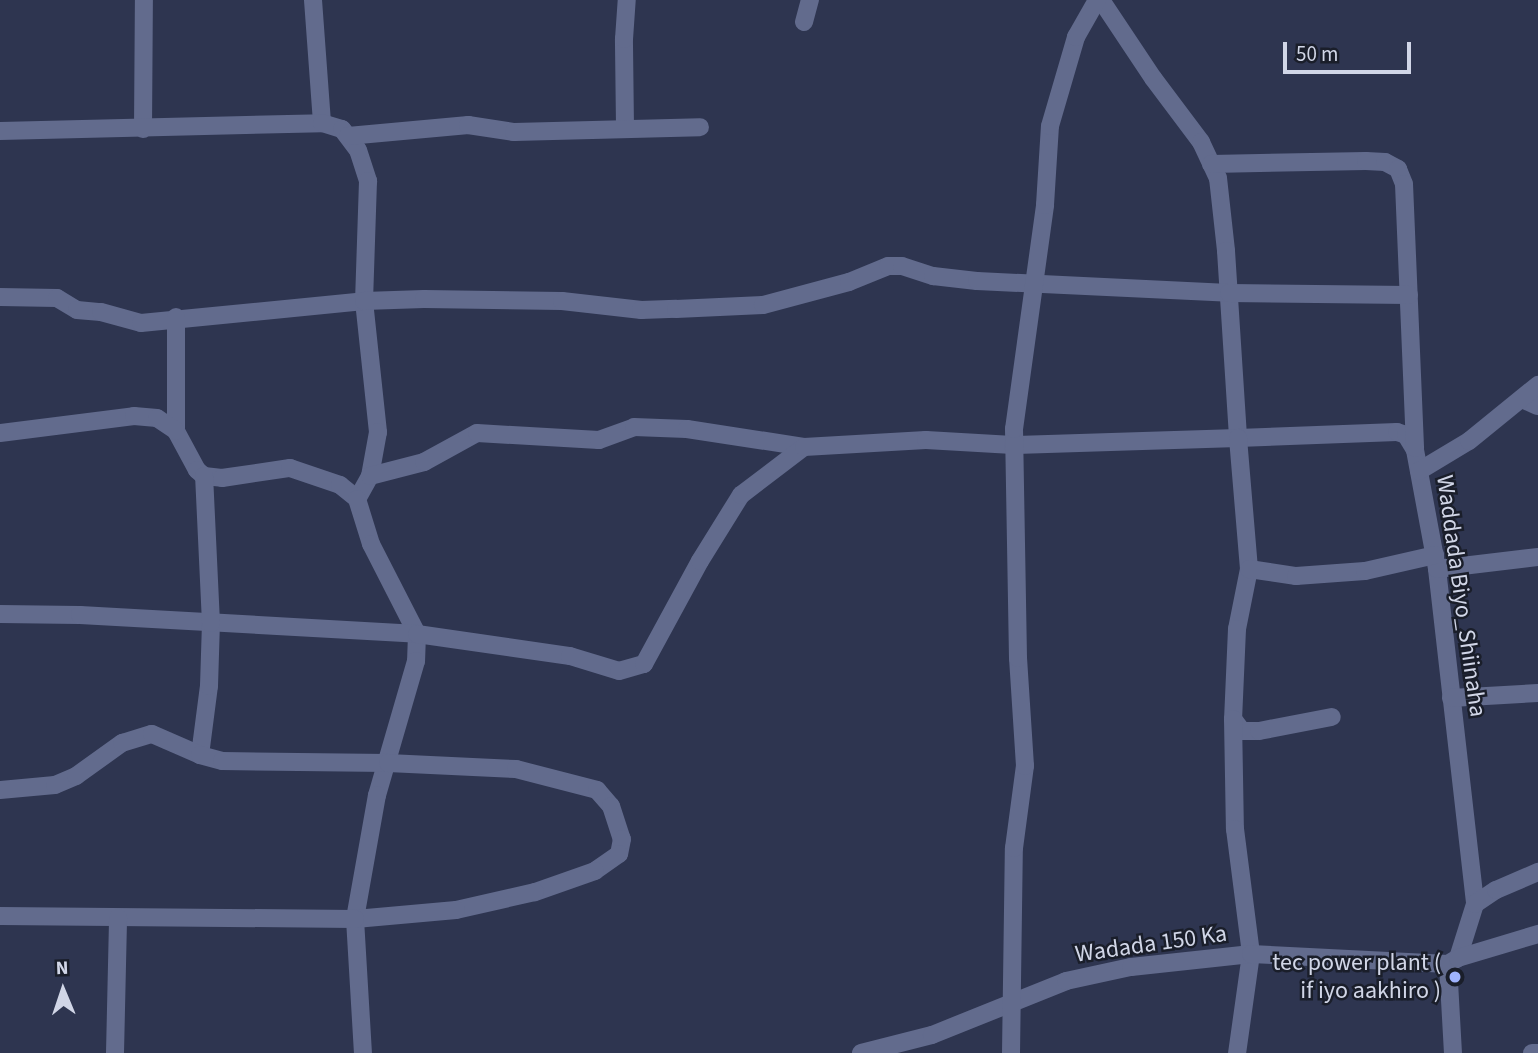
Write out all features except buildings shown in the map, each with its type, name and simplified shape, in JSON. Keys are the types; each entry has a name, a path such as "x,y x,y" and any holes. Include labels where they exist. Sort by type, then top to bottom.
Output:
{"street":[{"path":"143,130 144,0"},
{"path":"313,0 322,123"},
{"path":"625,127 624,39 627,0"},
{"path":"804,22 810,0"},
{"path":"1012,1053 1010,1003 1014,848 1024,766 1018,658 1013,445 1018,388 1045,205 1050,126 1076,37 1099,0 1201,142 1218,178 1249,569 1237,629 1233,719 1235,829 1251,954 1237,1053"},
{"path":"0,131 143,130 322,123 342,129 358,150 368,181 364,301 378,432 370,476 357,499"},
{"path":"348,136 468,125 514,132 700,127"},
{"path":"1211,163 1391,164 1398,169 1404,184 1415,450"},
{"path":"0,297 57,298 77,310 101,312 141,323 176,317 364,301 562,301 641,310 763,305 849,282 888,266 902,266 953,280 1229,293 1409,295"},
{"path":"176,317 176,431"},
{"path":"1419,471 1530,402 1538,384"},
{"path":"0,433 134,416 157,418 176,431 197,470 204,476 222,478 290,468 340,485 357,499 371,544 417,635 416,661 377,795 355,919 363,1053"},
{"name":"Waddada Biyo_Shiinaha","path":"370,476 424,462 477,433 599,440 634,427 687,429 804,447 926,440 1013,445 1397,432 1406,435 1415,450 1436,562 1475,904"},
{"path":"0,614 417,635 570,656 619,671 644,663 700,561 741,495 804,447"},
{"path":"200,755 209,686 211,623 204,476"},
{"path":"1249,569 1296,576 1436,562 1538,557"},
{"path":"1451,698 1538,693"},
{"path":"1233,719 1242,731 1259,731 1332,717"},
{"path":"0,790 55,785 76,776 122,743 138,736 152,734 200,755 244,763 388,763 516,769 597,790 611,806 622,839 619,854 595,871 536,892 456,910 355,919 0,915"},
{"path":"1453,1053 1453,961 1475,904 1496,890 1538,872"},
{"path":"115,1053 118,918"},
{"name":"Wadada 150 Ka","path":"861,1053 932,1035 1066,981 1131,967 1251,954 1453,961 1538,934"},
{"path":"1532,1053 1538,1053"}],"place":[{"name":"tec power plant ( if iyo aakhiro )","path":"1455,977"}]}
